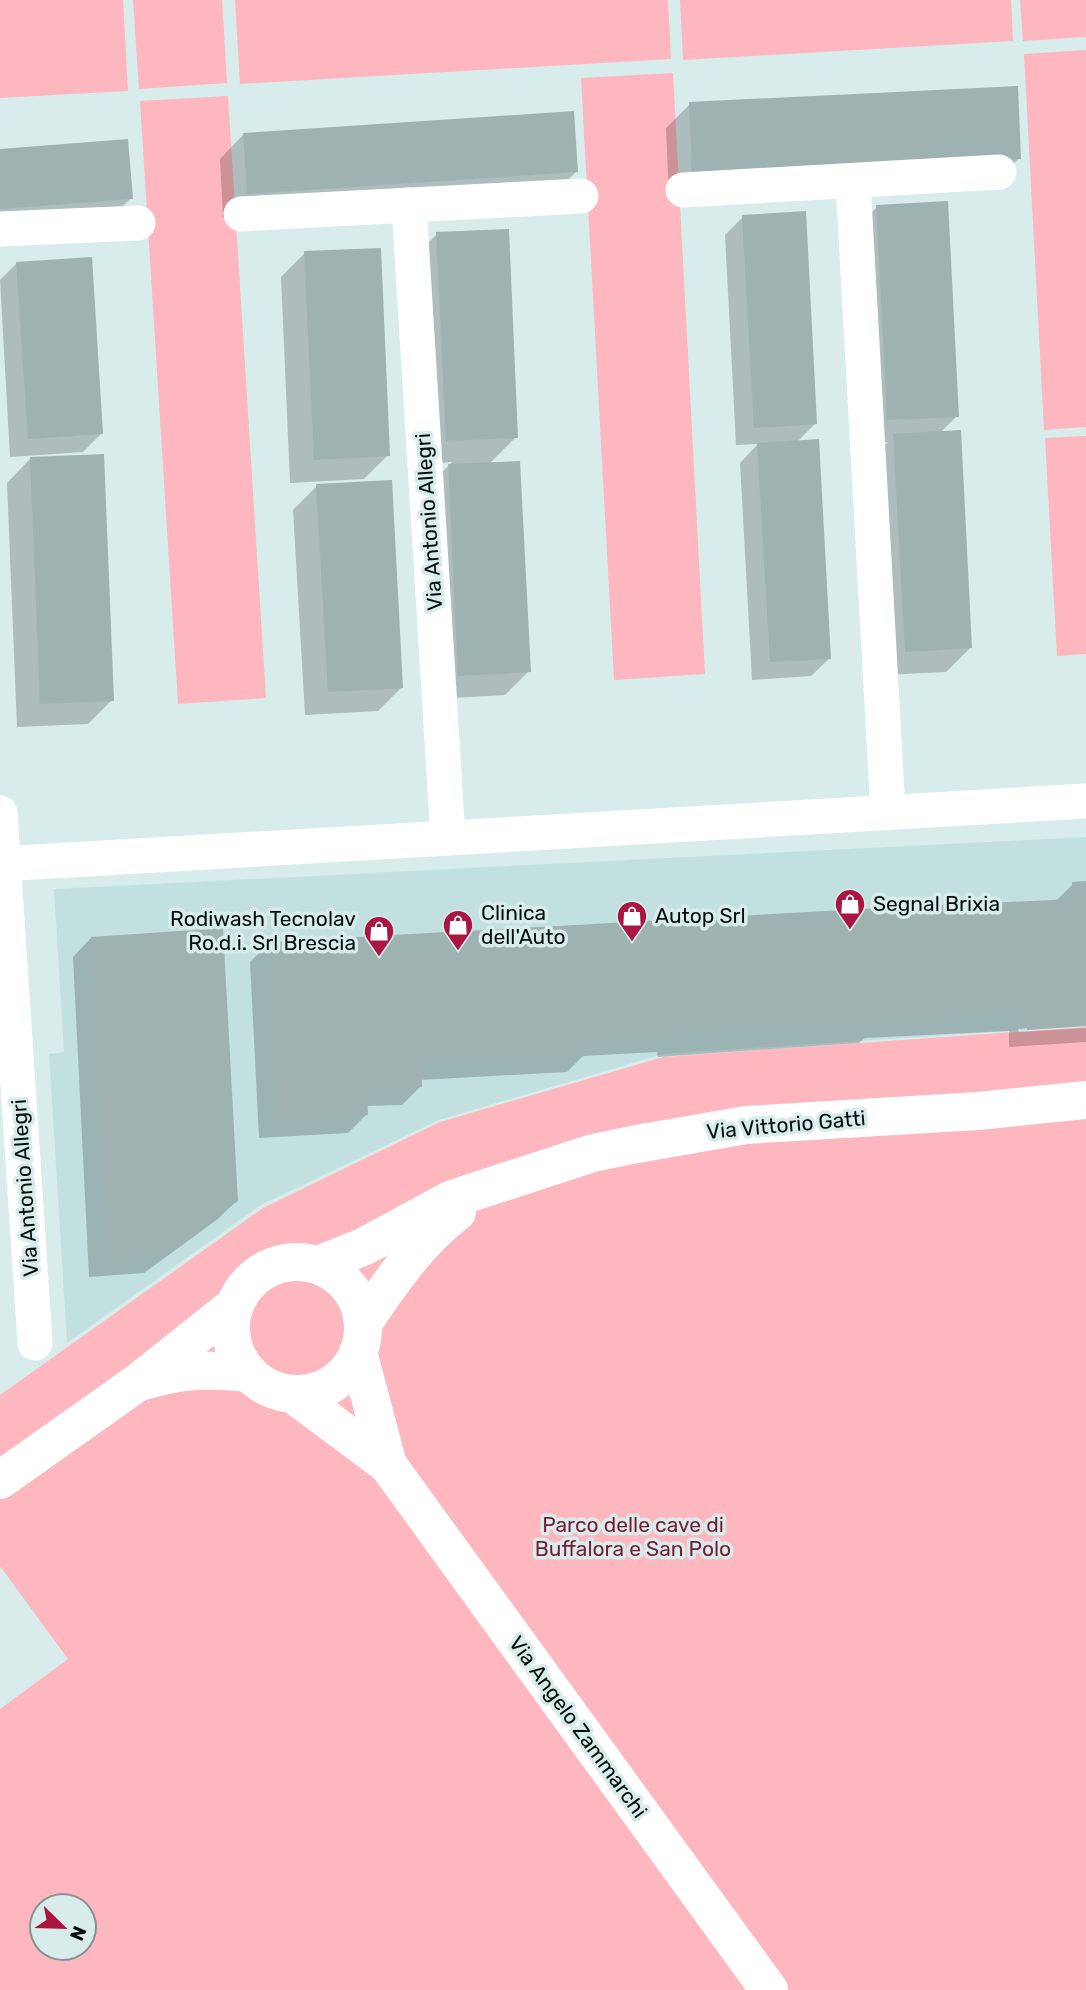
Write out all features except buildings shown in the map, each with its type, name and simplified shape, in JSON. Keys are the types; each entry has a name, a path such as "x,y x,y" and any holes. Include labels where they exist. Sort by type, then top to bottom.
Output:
{"street":[{"path":"683,190 999,172"},
{"path":"853,181 888,812"},
{"path":"241,214 581,195"},
{"name":"Via Antonio Allegri","path":"410,205 448,838"},
{"path":"0,229 138,223"},
{"path":"2,864 1086,801"},
{"name":"Via Antonio Allegri","path":"0,813 35,1343"},
{"name":"Via Vittorio Gatti","path":"493,1187 454,1214 419,1246 390,1283 361,1338 351,1367 339,1379 310,1393 293,1394 278,1392 249,1373 234,1349 231,1319 243,1290 268,1268 285,1263 318,1265 353,1252 452,1199 593,1153 746,1125 978,1111 1086,1100"},
{"path":"318,1265 345,1281 354,1294 361,1338"},
{"name":"Via Vittorio Gatti","path":"0,1480 137,1383 235,1305"},
{"name":"Via Angelo Zammarchi","path":"361,1338 388,1465"},
{"name":"Via Vittorio Gatti","path":"137,1383 182,1371 211,1369 249,1373"},
{"name":"Via Angelo Zammarchi","path":"293,1394 388,1465 769,1990"}],"shaded area":[{"path":"1086,837 1086,1026 663,1054 439,1120 261,1205 67,1343 49,1054 64,1052 54,889"}],"green space":[{"path":"0,0 123,0 128,91 0,98"},
{"path":"133,0 222,0 227,83 139,89"},
{"path":"235,0 668,0 671,59 240,84"},
{"path":"680,0 1011,0 1013,41 683,60"},
{"path":"1020,0 1086,0 1086,37 1023,41"},
{"path":"1086,50 1086,427 1044,430 1024,54"},
{"path":"673,73 705,674 614,680 581,78"},
{"path":"228,96 266,698 178,704 140,101"},
{"path":"1086,436 1086,654 1057,656 1045,438"},
{"name":"Parco delle cave di Buffalora e San Polo","path":"1086,1027 1086,1990 0,1990 0,1709 68,1659 0,1566 0,1395 263,1208 440,1122 663,1057"}],"place":[{"name":"Segnal Brixia","path":"850,931"},
{"name":"Autop Srl","path":"632,943"},
{"name":"Clinica dell'Auto","path":"458,952"},
{"name":"Rodiwash Tecnolav Ro.d.i. Srl Brescia","path":"379,958"}]}
